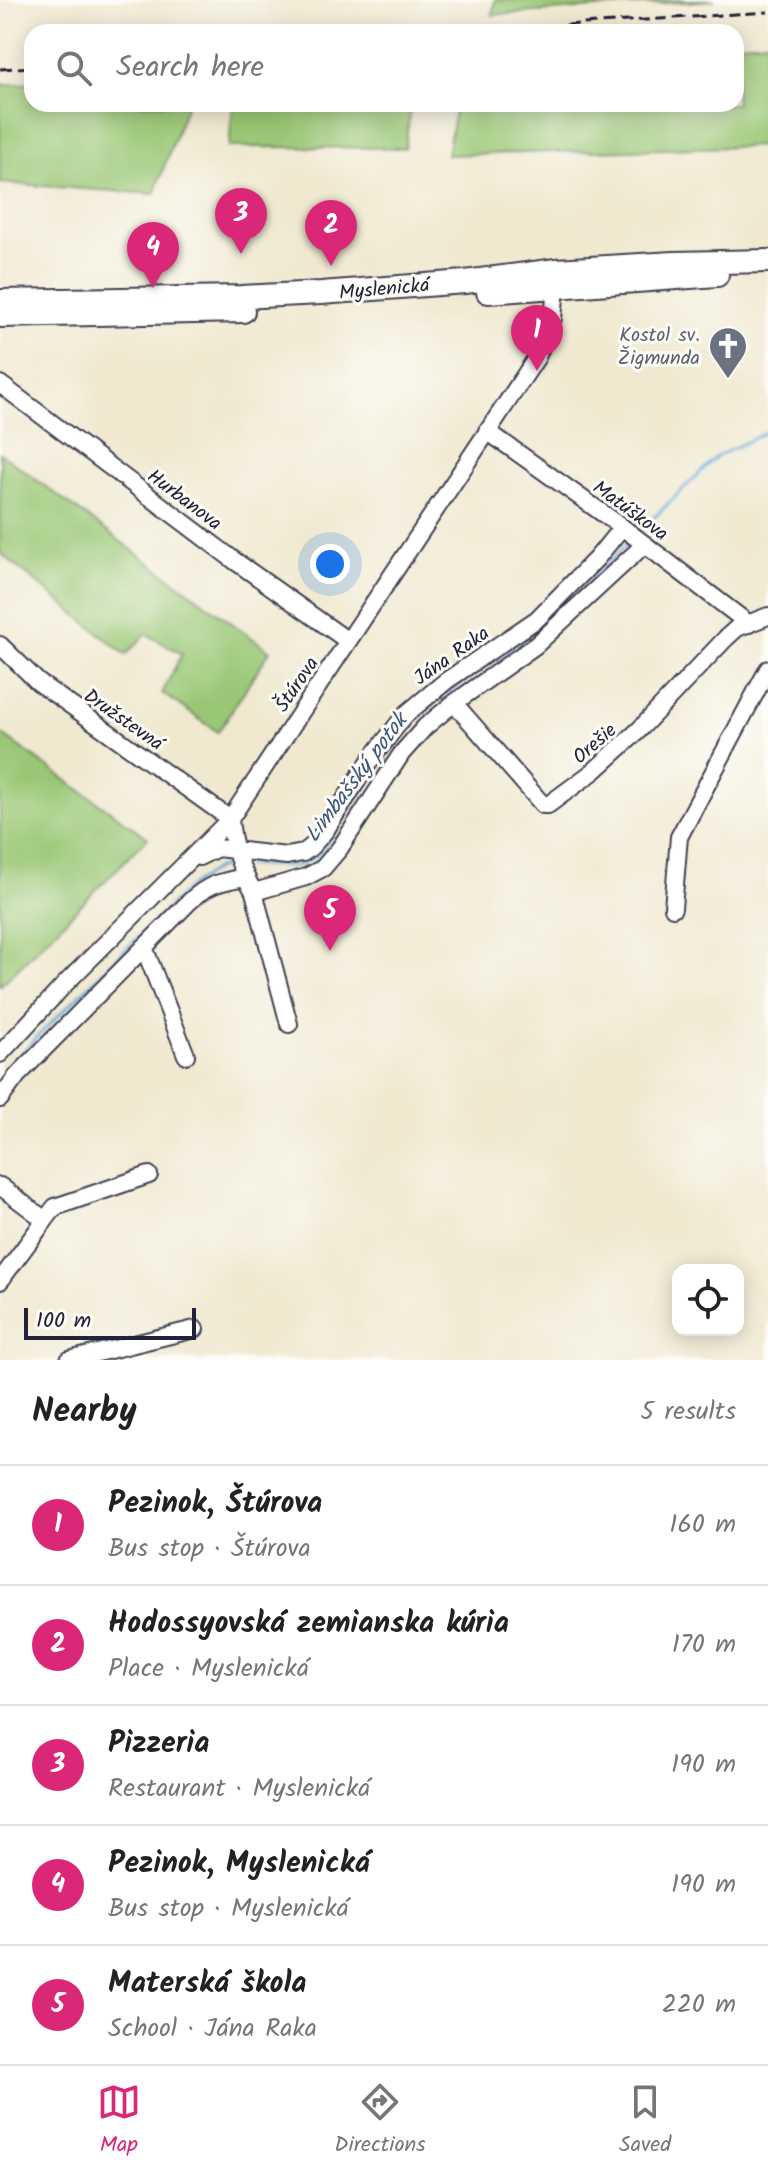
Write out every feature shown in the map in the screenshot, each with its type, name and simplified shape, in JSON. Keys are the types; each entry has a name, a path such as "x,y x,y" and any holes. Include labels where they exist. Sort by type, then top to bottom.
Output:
{"main road":[{"name":"Myslenická","path":"0,316 210,313 409,296 674,263 768,261"},
{"name":"Myslenická","path":"0,301 241,297 465,282 768,274"}],"street":[{"name":"Štúrova","path":"0,1054 65,984 230,819 546,338 553,318 557,279"},
{"name":"Hurbanova","path":"0,384 235,561 348,641"},
{"name":"Matúškova","path":"487,431 634,536 749,624"},
{"path":"0,1099 17,1076 204,888 220,881 250,884 306,877 323,868 340,848 402,753 425,727 536,645 634,536"},
{"name":"Jána Raka","path":"190,861 217,848 287,856 303,853 325,831 371,759 405,715 446,681 537,619 597,558 634,536"},
{"name":"Orešie","path":"454,703 543,805 548,805 594,771 638,731 737,628 768,616"},
{"name":"Družstevná","path":"0,645 38,682 230,819"},
{"path":"673,908 679,837 768,669"},
{"path":"230,819 289,1024"},
{"path":"144,947 186,1055"},
{"path":"0,1281 55,1207 149,1175"},
{"path":"0,1186 45,1220"},
{"path":"69,1360 104,1356 195,1329"}],"green space":[{"path":"495,0 715,0 492,15"},
{"path":"768,41 768,146 447,155 455,112 744,112 744,42"},
{"path":"24,84 24,112 184,112 154,194 0,183 0,85"},
{"path":"232,112 410,112 405,148 229,147"},
{"path":"0,453 270,651 218,732 162,693 182,654 146,634 126,655 0,553"},
{"path":"0,733 148,838 0,986"}],"waterway":[{"name":"Limbašský potok","path":"638,533 716,457 768,431"},
{"name":"Limbašský potok","path":"548,623 630,541"},
{"name":"Limbašský potok","path":"248,865 298,866 320,854 382,761 420,716 444,695 539,631"},
{"name":"Limbašský potok","path":"0,1080 34,1040 189,887 217,868 236,865"}],"railway":[{"path":"582,24 768,12"},
{"path":"0,69 24,68"}],"place":[{"name":"Pizzeria","path":"241,254"},
{"name":"Hodossyovská zemianska kúria","path":"331,266"},
{"name":"Pezinok, Myslenická","path":"153,288"},
{"name":"Pezinok, Štúrova","path":"537,371"},
{"name":"Kostol sv. Žigmunda","path":"728,380"},
{"name":"Materská škola","path":"330,951"}]}
